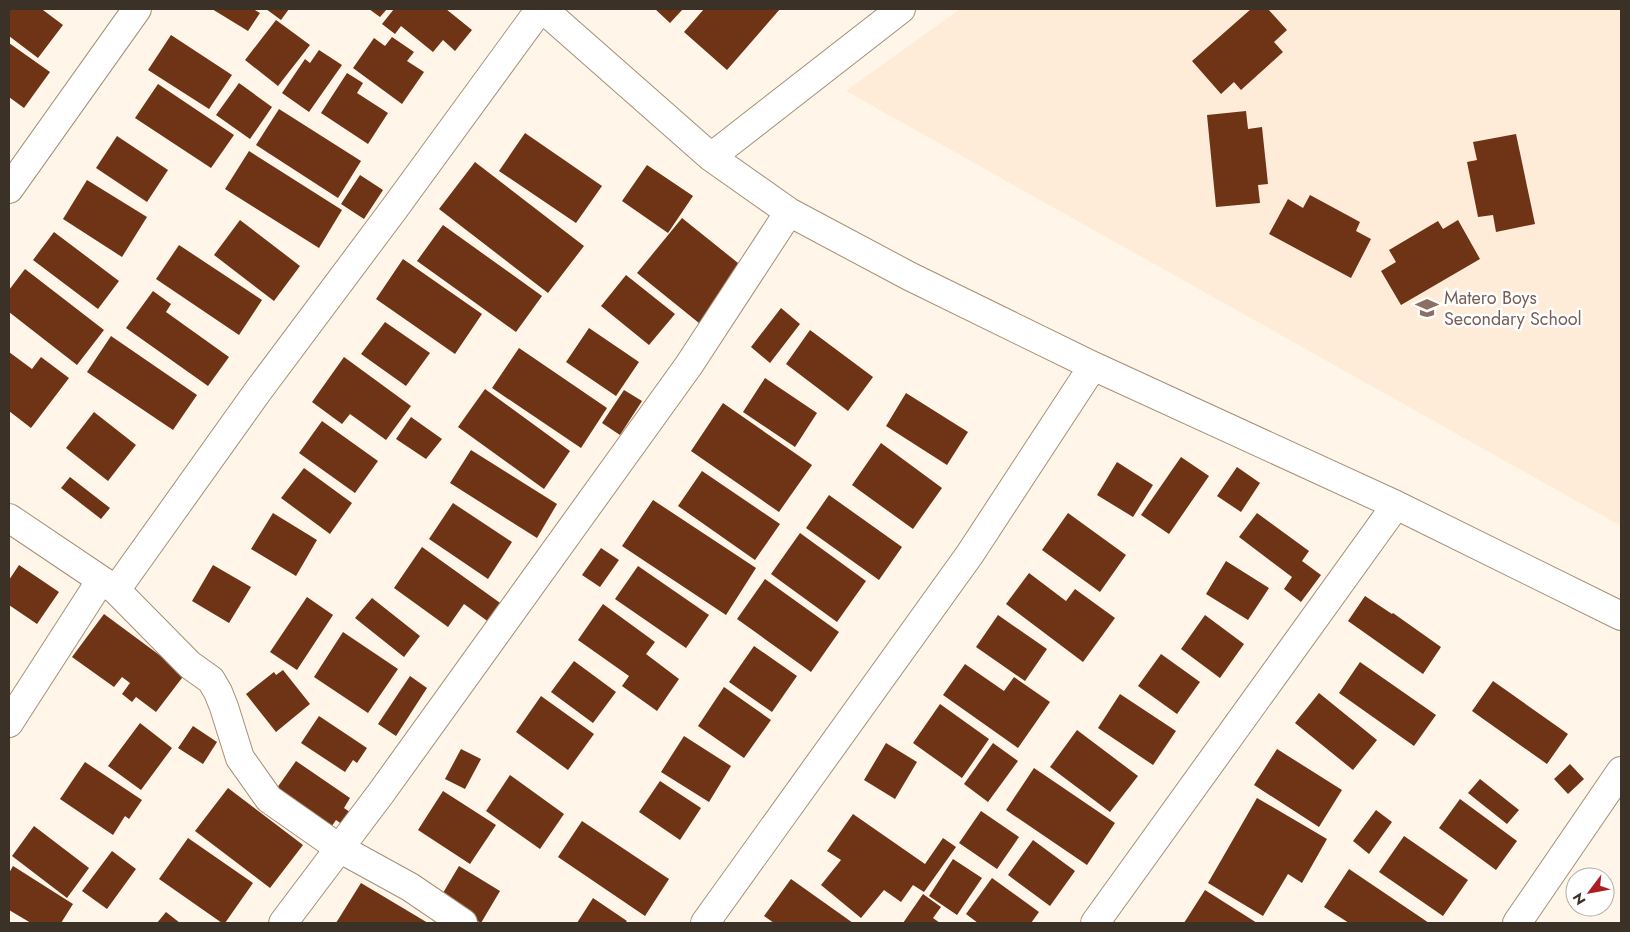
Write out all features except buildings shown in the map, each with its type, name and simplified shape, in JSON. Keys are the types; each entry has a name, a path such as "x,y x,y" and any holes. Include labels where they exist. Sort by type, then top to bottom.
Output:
{"street":[{"path":"9,189 137,9"},
{"path":"9,723 109,585 258,391 542,9 711,157 789,212 909,276 1092,366 1396,506 1621,616"},
{"path":"711,157 901,9"},
{"path":"283,923 689,365 789,212"},
{"path":"705,923 970,554 1092,366"},
{"path":"1095,923 1396,506"},
{"path":"9,518 109,585 190,665 211,680 224,707 240,758 269,799 339,848 410,888 463,923"},
{"path":"1517,923 1621,770"}],"shaded area":[{"name":"Matero Boys Secondary School","path":"960,9 1621,9 1621,526 846,91"}],"place":[{"name":"Matero Boys Secondary School","path":"1427,308"}]}
